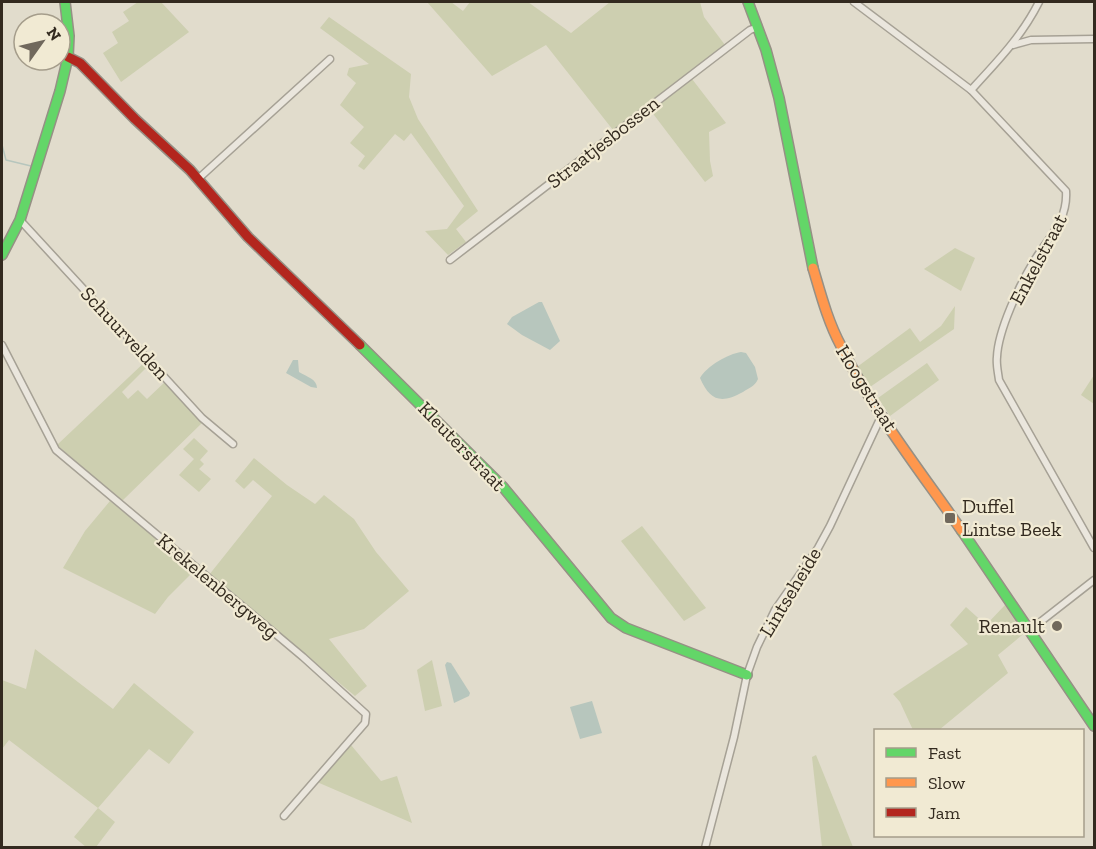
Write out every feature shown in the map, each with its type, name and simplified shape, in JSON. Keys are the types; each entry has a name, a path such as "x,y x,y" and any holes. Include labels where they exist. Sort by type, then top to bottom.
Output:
{"street":[{"name":"Hoogstraat","path":"748,2 774,79 820,300 844,356 1095,726"},
{"name":"Enkelstraat","path":"854,2 971,90 1066,191 1065,212 1033,263 1002,331 997,356 998,370 999,380 1095,548"},
{"path":"971,90 1012,46 1039,2"},
{"path":"1029,21 1031,40"},
{"name":"Straatjesbossen","path":"450,260 740,37 758,27"},
{"path":"1012,46 1031,40 1095,39"},
{"name":"Kleuterstraat","path":"72,59 80,63 198,179 248,237 424,407 502,487 611,618 626,628 747,675"},
{"path":"198,179 330,59"},
{"path":"2,255 20,220 64,72"},
{"name":"Schuurvelden","path":"20,220 202,418 233,444"},
{"name":"Krekelenbergweg","path":"2,345 56,450 303,657 366,714 365,723 284,816"},
{"name":"Lintseheide","path":"705,848 734,737 747,675 757,647 775,610 818,548 884,416"},
{"path":"1030,630 1095,580"}],"green space":[{"path":"138,2 161,2 189,32 121,82 103,53 118,43 112,32 129,21 123,12"},
{"path":"427,2 451,2 463,11 470,2 528,2 571,33 610,2 700,2 704,17 725,45 613,130 546,45 492,76"},
{"path":"329,17 411,74 409,97 418,119 478,211 456,229 466,242 448,255 425,231 447,229 464,206 411,133 404,141 395,134 364,170 358,166 365,156 350,143 364,127 340,105 356,83 347,75 349,68 369,64 320,28"},
{"path":"692,79 726,123 709,132 713,176 705,182 651,111"},
{"path":"955,248 975,258 961,291 924,269"},
{"path":"955,306 954,329 870,387 857,367 910,328 920,342 941,326"},
{"path":"147,360 150,364 122,392 128,399 138,390 147,399 166,381 203,422 122,501 57,445"},
{"path":"927,363 939,380 890,416 878,398"},
{"path":"1094,375 1094,404 1081,395"},
{"path":"194,438 208,451 200,460 204,464 199,469 211,479 199,492 179,475 194,459 183,449"},
{"path":"254,458 315,504 324,495 354,519 376,552 409,591 364,629 329,639 367,686 355,696 209,575 272,496 253,480 244,489 235,481"},
{"path":"110,501 195,570 168,597 155,614 63,568 85,531"},
{"path":"642,526 706,608 684,621 621,541"},
{"path":"1005,605 1027,631 998,655 1008,673 940,729 913,729 900,702 893,694 968,644 950,625 966,607 986,625"},
{"path":"35,649 113,709 134,683 194,732 169,764 149,749 98,808 9,740 2,749 2,680 26,689"},
{"path":"432,660 442,706 425,711 417,670"},
{"path":"351,745 381,781 397,776 412,823 317,782"},
{"path":"816,755 853,847 822,847 812,757"},
{"path":"98,808 115,822 96,847 86,847 74,837"}],"shaded area":[{"path":"542,302 560,341 550,350 507,324 512,317"},
{"path":"741,352 746,353 755,367 757,381 752,387 735,396 722,399 712,396 700,378 718,361"},
{"path":"293,360 298,360 299,372 313,380 317,388 286,373"},
{"path":"447,662 451,663 470,693 469,696 454,703 445,665"},
{"path":"592,701 602,733 580,739 570,707"}],"waterway":[{"path":"2,145 6,160 31,166"}],"traffic: fast":[{"path":"2,255 20,220 60,91 68,57 69,36 65,2"},
{"path":"748,2 766,50 779,98 813,268"},
{"path":"360,345 503,487 611,618 626,628 747,675"},
{"path":"962,531 1094,726"}],"traffic: slow":[{"path":"813,268 832,327 853,370 898,440 962,531"}],"traffic: jam":[{"path":"72,59 80,63 190,170 248,237 360,345"}],"place":[{"name":"Duffel Lintse Beek","path":"950,518"},
{"name":"Renault","path":"1057,626"}]}
